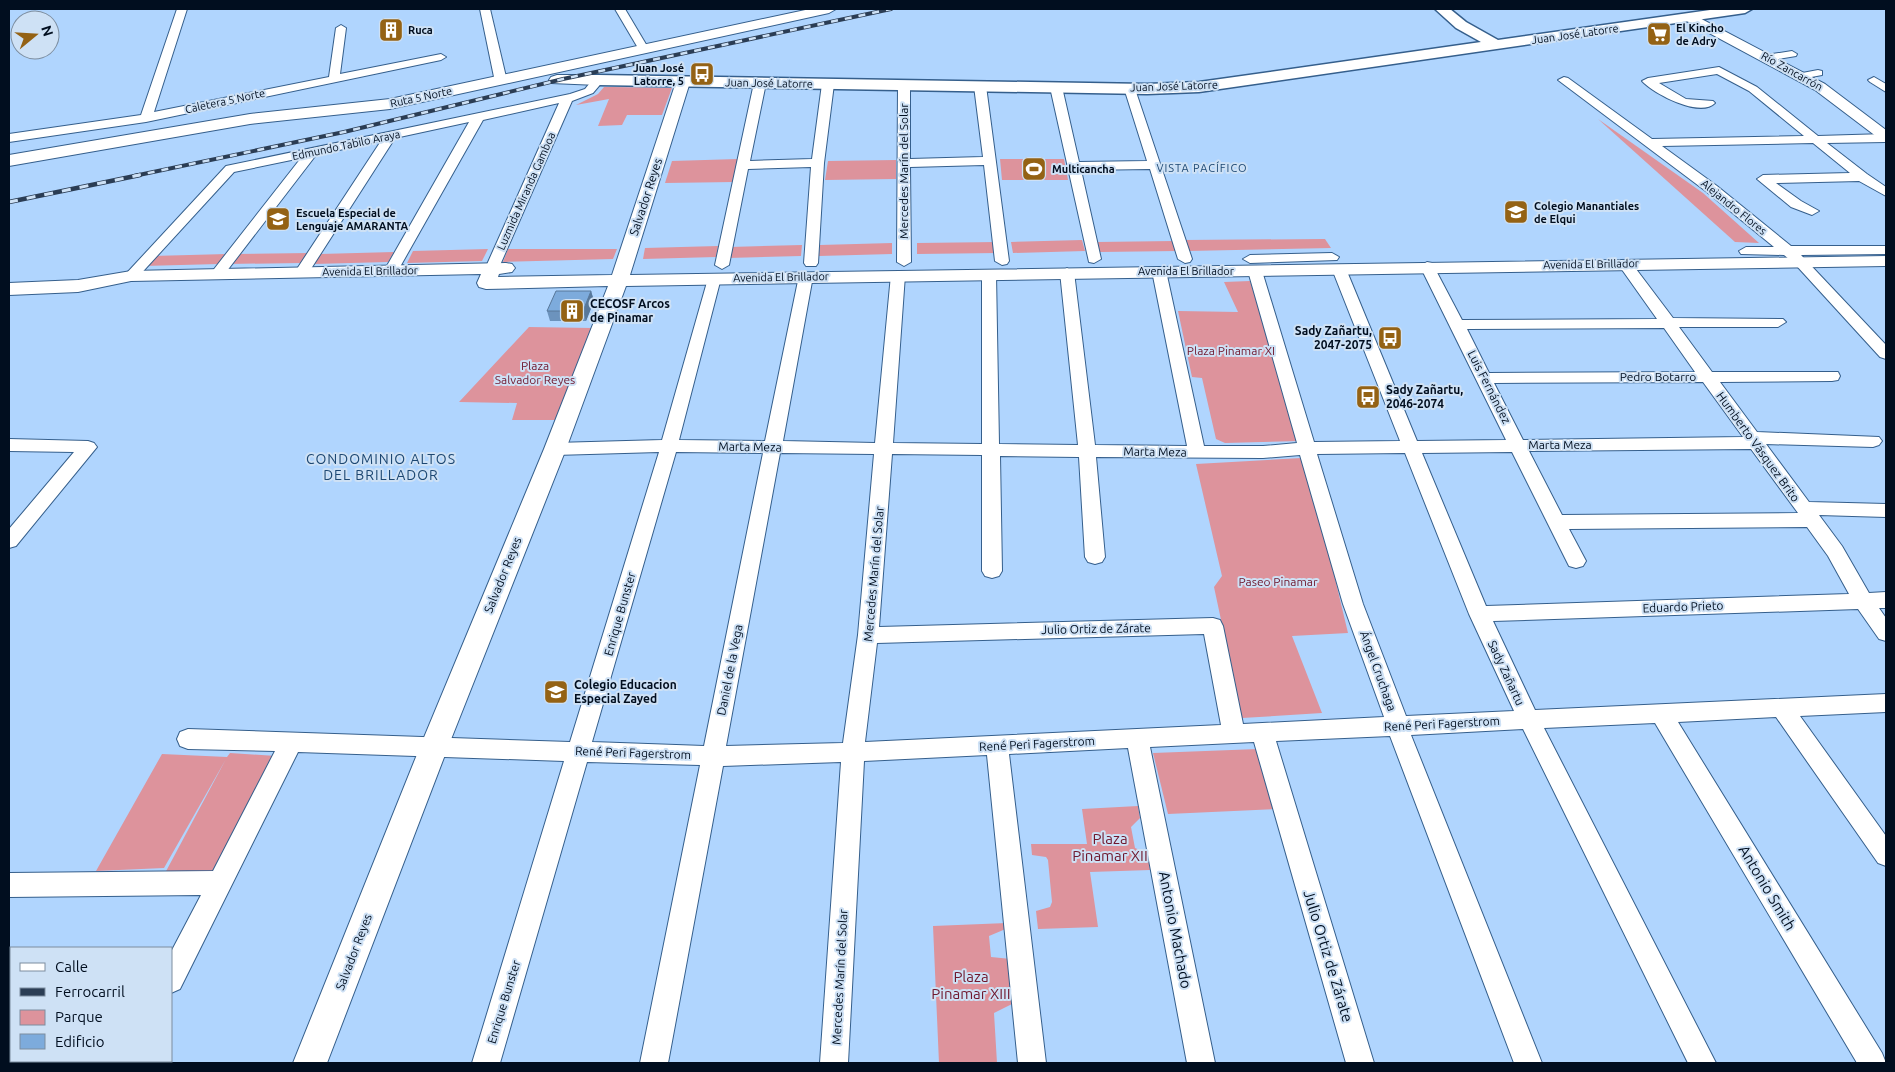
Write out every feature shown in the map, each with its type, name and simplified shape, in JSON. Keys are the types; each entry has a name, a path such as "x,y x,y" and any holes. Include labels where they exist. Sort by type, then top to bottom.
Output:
{"highway":[{"name":"Ruta 5 Norte","path":"9,160 100,147 250,119 375,107 642,46 816,9"},
{"path":"498,80 560,74 829,9"},
{"path":"560,74 598,80"},
{"name":"Ruta 5 Norte","path":"9,153 132,134 249,112 381,102 498,80"}],"main road":[{"path":"1442,9 1454,20 1497,45"},
{"name":"Juan José Latorre","path":"598,80 1180,89 1217,86 1745,9"},
{"path":"1470,30 1498,38 1528,41"},
{"path":"1465,50 1473,46 1477,41 1476,36 1470,30"}],"street":[{"path":"146,118 182,9"},
{"path":"485,9 498,80"},
{"path":"620,9 642,46"},
{"name":"Río Zancarrón","path":"1690,17 1828,92 1886,137"},
{"path":"334,79 341,28"},
{"path":"1766,58 1792,54"},
{"name":"Caletera 5 Norte","path":"9,138 90,128 146,118 441,57"},
{"path":"1709,103 1683,102 1648,80 1719,70 1753,89 1862,177 1886,192"},
{"path":"1801,76 1818,73"},
{"path":"1886,78 1874,80 1886,89"},
{"name":"Edmundo Tabilo Araya","path":"131,276 230,169 566,99 589,91 598,80"},
{"name":"Alejandro Flores","path":"1564,80 1718,193 1793,256 1886,354"},
{"name":"Salvador Reyes","path":"310,1063 434,747 555,448 621,274 683,82"},
{"name":"Enrique Bunster","path":"486,1063 580,752 718,272 760,83"},
{"name":"Daniel de la Vega","path":"654,1063 808,270 828,84"},
{"name":"Mercedes Marín del Solar","path":"834,1063 853,752 868,635 901,268 904,84"},
{"path":"980,86 1002,261"},
{"path":"1056,88 1094,259"},
{"path":"1130,88 1184,259"},
{"name":"Luzmida Miranda Gamboa","path":"489,276 566,99"},
{"path":"391,271 478,117"},
{"path":"302,272 390,136"},
{"path":"1651,143 1886,137"},
{"path":"218,273 312,152"},
{"path":"904,163 990,161"},
{"path":"743,165 818,163"},
{"path":"1072,166 1154,165"},
{"path":"1812,211 1796,204 1763,179 1862,177"},
{"name":"Avenida El Brillador","path":"901,268 989,274 1159,271 1252,265 1625,264 1886,250"},
{"name":"Avenida El Brillador","path":"1746,251 1793,256 1886,261"},
{"name":"Avenida El Brillador","path":"9,289 78,286 131,276 218,273 391,271 489,276 621,274 901,268 1002,261 1094,259 1184,259 1252,265"},
{"name":"Humberto Vásquez Brito","path":"1625,264 1835,551 1863,601 1886,633"},
{"name":"Ángel Cruchaga","path":"1252,265 1309,448 1353,604 1392,705 1397,726 1528,1063"},
{"name":"Sady Zañartu","path":"1331,265 1411,447 1479,614 1529,720 1702,1063"},
{"name":"Luis Fernández","path":"1427,266 1576,561"},
{"path":"1159,271 1197,452"},
{"path":"1067,272 1087,450 1095,557"},
{"path":"989,274 992,570"},
{"path":"1458,325 1778,322"},
{"name":"Pedro Botarro","path":"1485,378 1832,376"},
{"name":"Marta Meza","path":"555,448 669,446 885,450 1263,452 1309,448 1873,440"},
{"path":"9,445 88,447 9,541"},
{"path":"1557,522 1886,510"},
{"name":"Eduardo Prieto","path":"1479,614 1886,600"},
{"name":"Julio Ortiz de Zárate","path":"868,635 1213,626 1234,734"},
{"name":"René Peri Fagerstrom","path":"188,739 714,756 998,746 1886,703"},
{"path":"1782,708 1886,855"},
{"name":"Antonio Smith","path":"1661,714 1872,1063"},
{"name":"Julio Ortiz de Zárate","path":"1262,733 1360,1063"},
{"name":"Antonio Machado","path":"1137,739 1201,1063"},
{"path":"172,978 291,742"},
{"path":"998,746 1032,1063"},
{"path":"9,885 220,883"}],"green space":[{"path":"604,87 672,88 662,115 627,115 622,125 598,126 609,99 576,105 598,94"},
{"path":"1598,119 1703,193 1759,243 1735,242"},
{"path":"738,159 734,182 665,183 672,161"},
{"name":"Multicancha","path":"1000,159 1064,159 1068,180 1002,180"},
{"path":"896,160 896,179 825,180 828,161"},
{"path":"1325,239 1331,248 1187,251 1183,240"},
{"path":"1082,240 1085,251 1013,253 1011,242"},
{"path":"1174,241 1177,251 1100,252 1097,242"},
{"path":"997,242 998,253 917,254 917,243"},
{"path":"892,243 892,254 819,256 820,245"},
{"path":"802,245 801,256 728,258 730,247"},
{"path":"718,246 716,257 643,259 645,248"},
{"path":"488,249 482,261 407,263 413,251"},
{"path":"508,249 617,249 613,259 503,262"},
{"path":"394,252 388,262 314,264 320,254"},
{"path":"309,253 302,263 227,264 235,254"},
{"path":"227,254 219,264 143,266 152,256"},
{"name":"Plaza Pinamar XI","path":"1250,281 1300,441 1225,443 1216,439 1202,378 1192,377 1178,311 1238,312 1224,282"},
{"name":"Plaza Salvador Reyes","path":"529,327 592,328 556,420 512,420 517,403 459,402"},
{"name":"Paseo Pinamar","path":"1301,458 1320,516 1348,633 1292,636 1322,713 1242,718 1214,587 1222,576 1196,464"},
{"path":"1258,749 1276,809 1168,814 1153,753"},
{"path":"230,753 276,756 212,874 164,875 226,759 164,868 96,871 162,754 227,757"},
{"name":"Plaza Pinamar XII","path":"1138,806 1140,818 1131,827 1135,848 1147,853 1150,870 1090,872 1098,927 1038,929 1036,911 1050,907 1052,902 1048,860 1046,857 1032,855 1031,844 1087,844 1082,809"},
{"name":"Plaza Pinamar XIII","path":"1007,923 1008,928 989,936 991,957 1011,959 1014,1003 994,1013 997,1063 939,1063 933,926"}],"building":[{"path":"556,291 591,291 583,311 547,311"}],"railway":[{"path":"134,176 344,132 563,79 891,9"},
{"path":"9,202 140,175"}],"place":[{"name":"Ruca","path":"391,30"},
{"name":"El Kincho de Adry","path":"1659,34"},
{"name":"Juan José Latorre, 5","path":"702,74"},
{"name":"Multicancha","path":"1034,169"},
{"name":"Colegio Manantiales de Elqui","path":"1516,212"},
{"name":"Escuela Especial de Lenguaje AMARANTA","path":"278,219"},
{"name":"CECOSF Arcos de Pinamar","path":"572,311"},
{"name":"Sady Zañartu, 2047-2075","path":"1390,338"},
{"name":"Sady Zañartu, 2046-2074","path":"1368,397"},
{"name":"Colegio Educacion Especial Zayed","path":"556,692"}],"district":[{"name":"VISTA PACÍFICO","path":"1202,168"},
{"name":"CONDOMINIO ALTOS DEL BRILLADOR","path":"381,468"}]}
